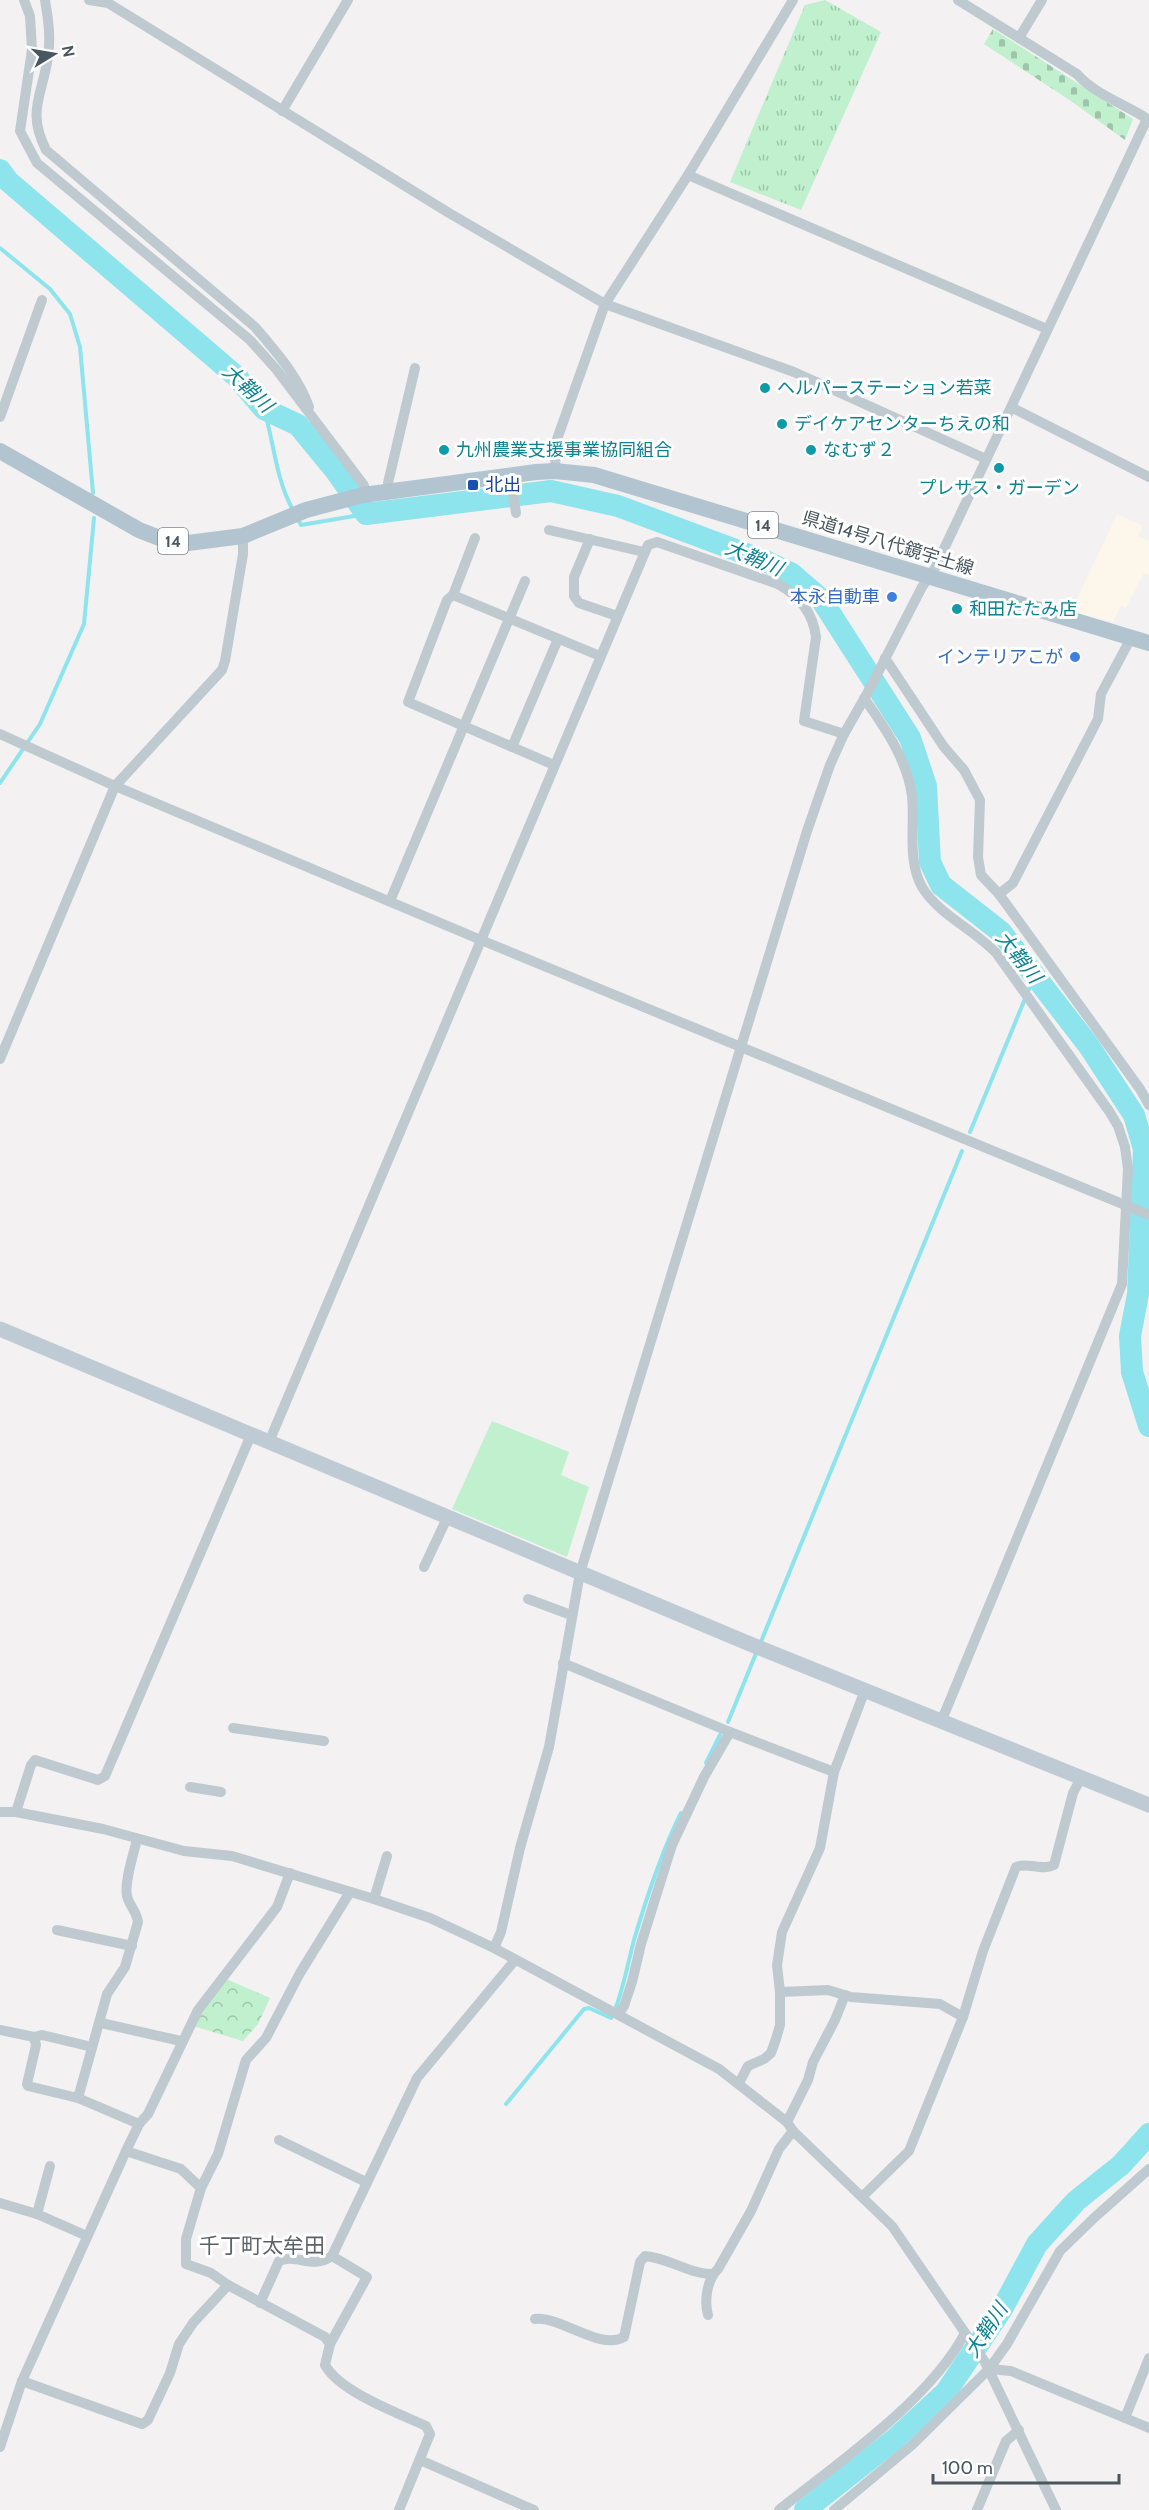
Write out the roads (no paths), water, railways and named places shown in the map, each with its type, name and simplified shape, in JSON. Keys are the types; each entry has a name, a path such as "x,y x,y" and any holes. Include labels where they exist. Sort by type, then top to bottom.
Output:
{"main road":[{"name":"県道14号八代鏡宇土線","path":"0,451 86,502 139,530 167,541 188,543 243,536 306,510 366,494 511,481 555,471 594,475 1149,643"}],"street":[{"path":"24,0 30,16 32,50 29,77 22,105 20,131 37,163 250,340 312,415 363,483 366,494"},
{"path":"45,0 48,54 36,105 35,120 46,150 255,327 281,358 303,390 312,415"},
{"path":"89,0 108,3 282,111 605,304 794,372 986,459"},
{"path":"282,111 348,0"},
{"path":"555,471 556,442 605,304 688,175 794,0"},
{"path":"494,1948 501,1932 520,1848 549,1747 580,1573 807,831 830,765 844,734 935,568 1148,120 958,0"},
{"path":"1019,38 1042,0"},
{"path":"688,175 1047,329"},
{"path":"0,417 42,300"},
{"path":"391,491 388,483 415,368"},
{"path":"1013,408 1149,477"},
{"path":"511,481 516,513"},
{"path":"549,530 644,552"},
{"path":"0,1059 115,786 222,670 237,590 243,536"},
{"path":"475,538 453,595 447,600 408,702 554,765"},
{"path":"590,539 574,577 574,596 579,603 617,616"},
{"path":"269,1442 648,545 657,542 778,584 793,592 810,616 816,637 804,722 844,734"},
{"path":"390,901 525,581"},
{"path":"453,595 600,656"},
{"path":"999,894 1013,882 1098,719 1101,694 1131,638"},
{"path":"512,747 558,639"},
{"path":"883,661 944,747 964,770 980,800 978,867 981,875 999,894 1140,1089 1149,1105"},
{"path":"866,695 898,750 905,770 911,793 915,866 921,885 938,904 984,940 1020,987 1118,1126 1125,1147 1128,1169 1125,1268 1122,1284 940,1722"},
{"path":"0,734 115,786 481,940 1149,1215"},
{"path":"0,1329 750,1644 1149,1805"},
{"path":"16,1812 31,1765 35,1760 98,1780 105,1776 251,1435"},
{"path":"424,1567 447,1518"},
{"path":"528,1599 571,1615"},
{"path":"563,1663 834,1772"},
{"path":"739,2083 748,2066 764,2059 771,2052 780,2025 777,1965 782,1932 820,1848 834,1772 866,1690"},
{"path":"232,1728 324,1741"},
{"path":"618,2014 624,2006 632,1982 641,1944 672,1845 704,1777 730,1732"},
{"path":"863,2196 909,2151 963,2017 983,1951 1016,1868 1021,1865 1046,1868 1054,1865 1073,1793 1081,1778"},
{"path":"190,1787 221,1792"},
{"path":"0,1812 16,1812 104,1829 184,1851 232,1856 430,1918 494,1948 719,2069 739,2083 790,2127 863,2196 891,2226 987,2366 1056,2510"},
{"path":"78,2098 107,1994 125,1967 138,1922 127,1896 136,1839"},
{"path":"374,1899 387,1856"},
{"path":"0,2447 22,2381 139,2124 148,2114 181,2041 198,2010 277,1906 290,1873"},
{"path":"330,2344 326,2337 260,2303 212,2273 186,2264 186,2239 201,2188 218,2154 246,2060 266,2038 300,1972 350,1892"},
{"path":"57,1930 132,1946"},
{"path":"260,2303 279,2261 285,2258 316,2264 332,2256 417,2078 515,1960"},
{"path":"780,1992 828,1990 845,1995 940,2004 963,2017"},
{"path":"708,2315 705,2304 712,2274 718,2269 751,2211 790,2127 813,2062 836,2020 845,1995"},
{"path":"100,2023 181,2041"},
{"path":"0,2030 34,2037 42,2035 92,2047"},
{"path":"34,2037 36,2045 28,2086 78,2098 139,2124"},
{"path":"279,2140 366,2182"},
{"path":"126,2151 181,2169 201,2188"},
{"path":"37,2214 50,2166"},
{"path":"834,2510 912,2445 987,2366 1007,2344 1060,2251 1149,2169"},
{"path":"0,2203 37,2214 87,2236"},
{"path":"332,2256 367,2277 330,2344 325,2365 330,2374 350,2388 426,2426 430,2434 399,2510"},
{"path":"535,2319 543,2318 589,2335 614,2341 620,2340 624,2337 640,2262 645,2256 661,2258 703,2274 712,2274"},
{"path":"22,2381 142,2424 148,2420 153,2411 170,2373 178,2344 193,2323 228,2285"},
{"path":"779,2510 890,2421 930,2380 967,2336"},
{"path":"1125,2418 1149,2358"},
{"path":"987,2366 1011,2371 1149,2428"},
{"path":"977,2510 1006,2441 1019,2430"},
{"path":"420,2460 534,2510"}],"waterway":[{"name":"大鞘川","path":"0,170 8,181 236,376 264,409 298,425 335,470 366,514 551,491 618,506 765,561 792,574 821,599 910,738 926,786 930,862 941,885 1001,932 1089,1046 1134,1115 1144,1149 1138,1294 1130,1336 1132,1372 1149,1426"},
{"path":"0,248 50,289 70,314 80,347 93,493"},
{"path":"264,409 279,474 293,510"},
{"path":"298,520 301,525 366,514"},
{"path":"0,783 40,724 84,624 94,518"},
{"path":"970,1132 1034,977"},
{"path":"760,1644 962,1151"},
{"path":"728,1722 757,1651"},
{"path":"706,1763 720,1735"},
{"path":"616,2007 649,1891 681,1813"},
{"path":"506,2104 584,2009 589,2008 611,2018 612,2016"},
{"name":"大鞘川","path":"805,2510 895,2439 946,2392 1002,2309 1037,2244 1076,2201 1121,2165 1149,2134"}],"place":[{"name":"ヘルパーステーション若菜","path":"765,388"},
{"name":"デイケアセンターちえの和","path":"782,424"},
{"name":"九州農業支援事業協同組合","path":"444,450"},
{"name":"なむず２","path":"811,450"},
{"name":"プレサス・ガーデン","path":"999,468"},
{"name":"北出","path":"473,485"},
{"name":"本永自動車","path":"892,597"},
{"name":"和田たたみ店","path":"957,609"},
{"name":"インテリアこが","path":"1075,657"}],"district":[{"name":"千丁町太牟田","path":"262,2245"}]}
